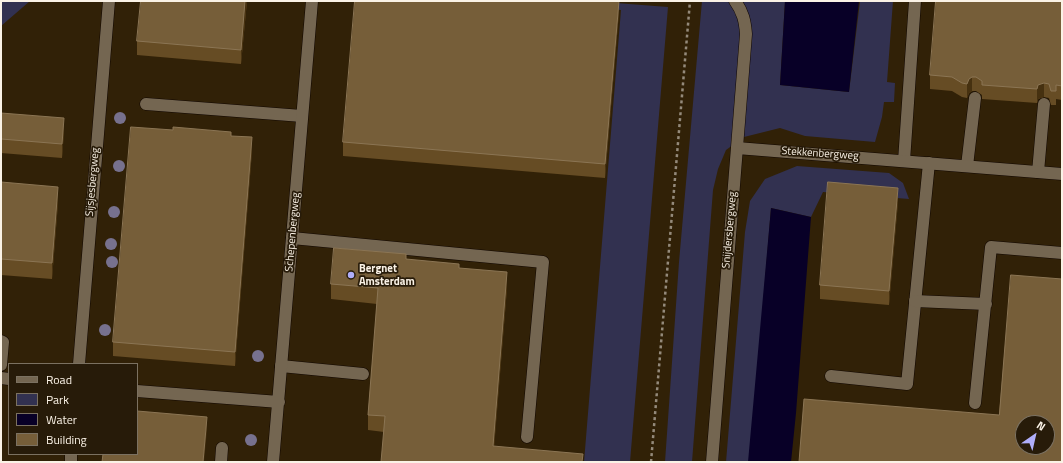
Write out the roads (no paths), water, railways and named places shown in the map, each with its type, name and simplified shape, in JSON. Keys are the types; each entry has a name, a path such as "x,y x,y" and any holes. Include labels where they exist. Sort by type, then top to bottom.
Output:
{"street":[{"name":"Sijsjesbergweg","path":"79,363 109,1"},
{"name":"Schepenbergweg","path":"273,462 312,1"},
{"name":"Snijdersbergweg","path":"712,462 746,34 745,21 741,10 735,1"},
{"path":"904,161 915,1"},
{"path":"967,166 975,98"},
{"path":"146,104 302,116"},
{"path":"1038,172 1044,104"},
{"name":"Stekkenbergweg","path":"737,148 1062,174"},
{"path":"831,376 907,384 928,163"},
{"path":"292,238 543,262 527,437"},
{"path":"975,403 991,248 1062,253"},
{"path":"915,301 986,304"},
{"path":"1,341 3,342 1,365"},
{"path":"281,366 363,374"},
{"path":"138,391 279,402"},
{"path":"221,462 222,448"}],"water":[{"path":"785,1 859,1 849,92 780,85"},
{"path":"771,208 811,217 796,413 791,462 748,462"}],"place":[{"name":"Bergnet Amsterdam","path":"351,275"}]}
